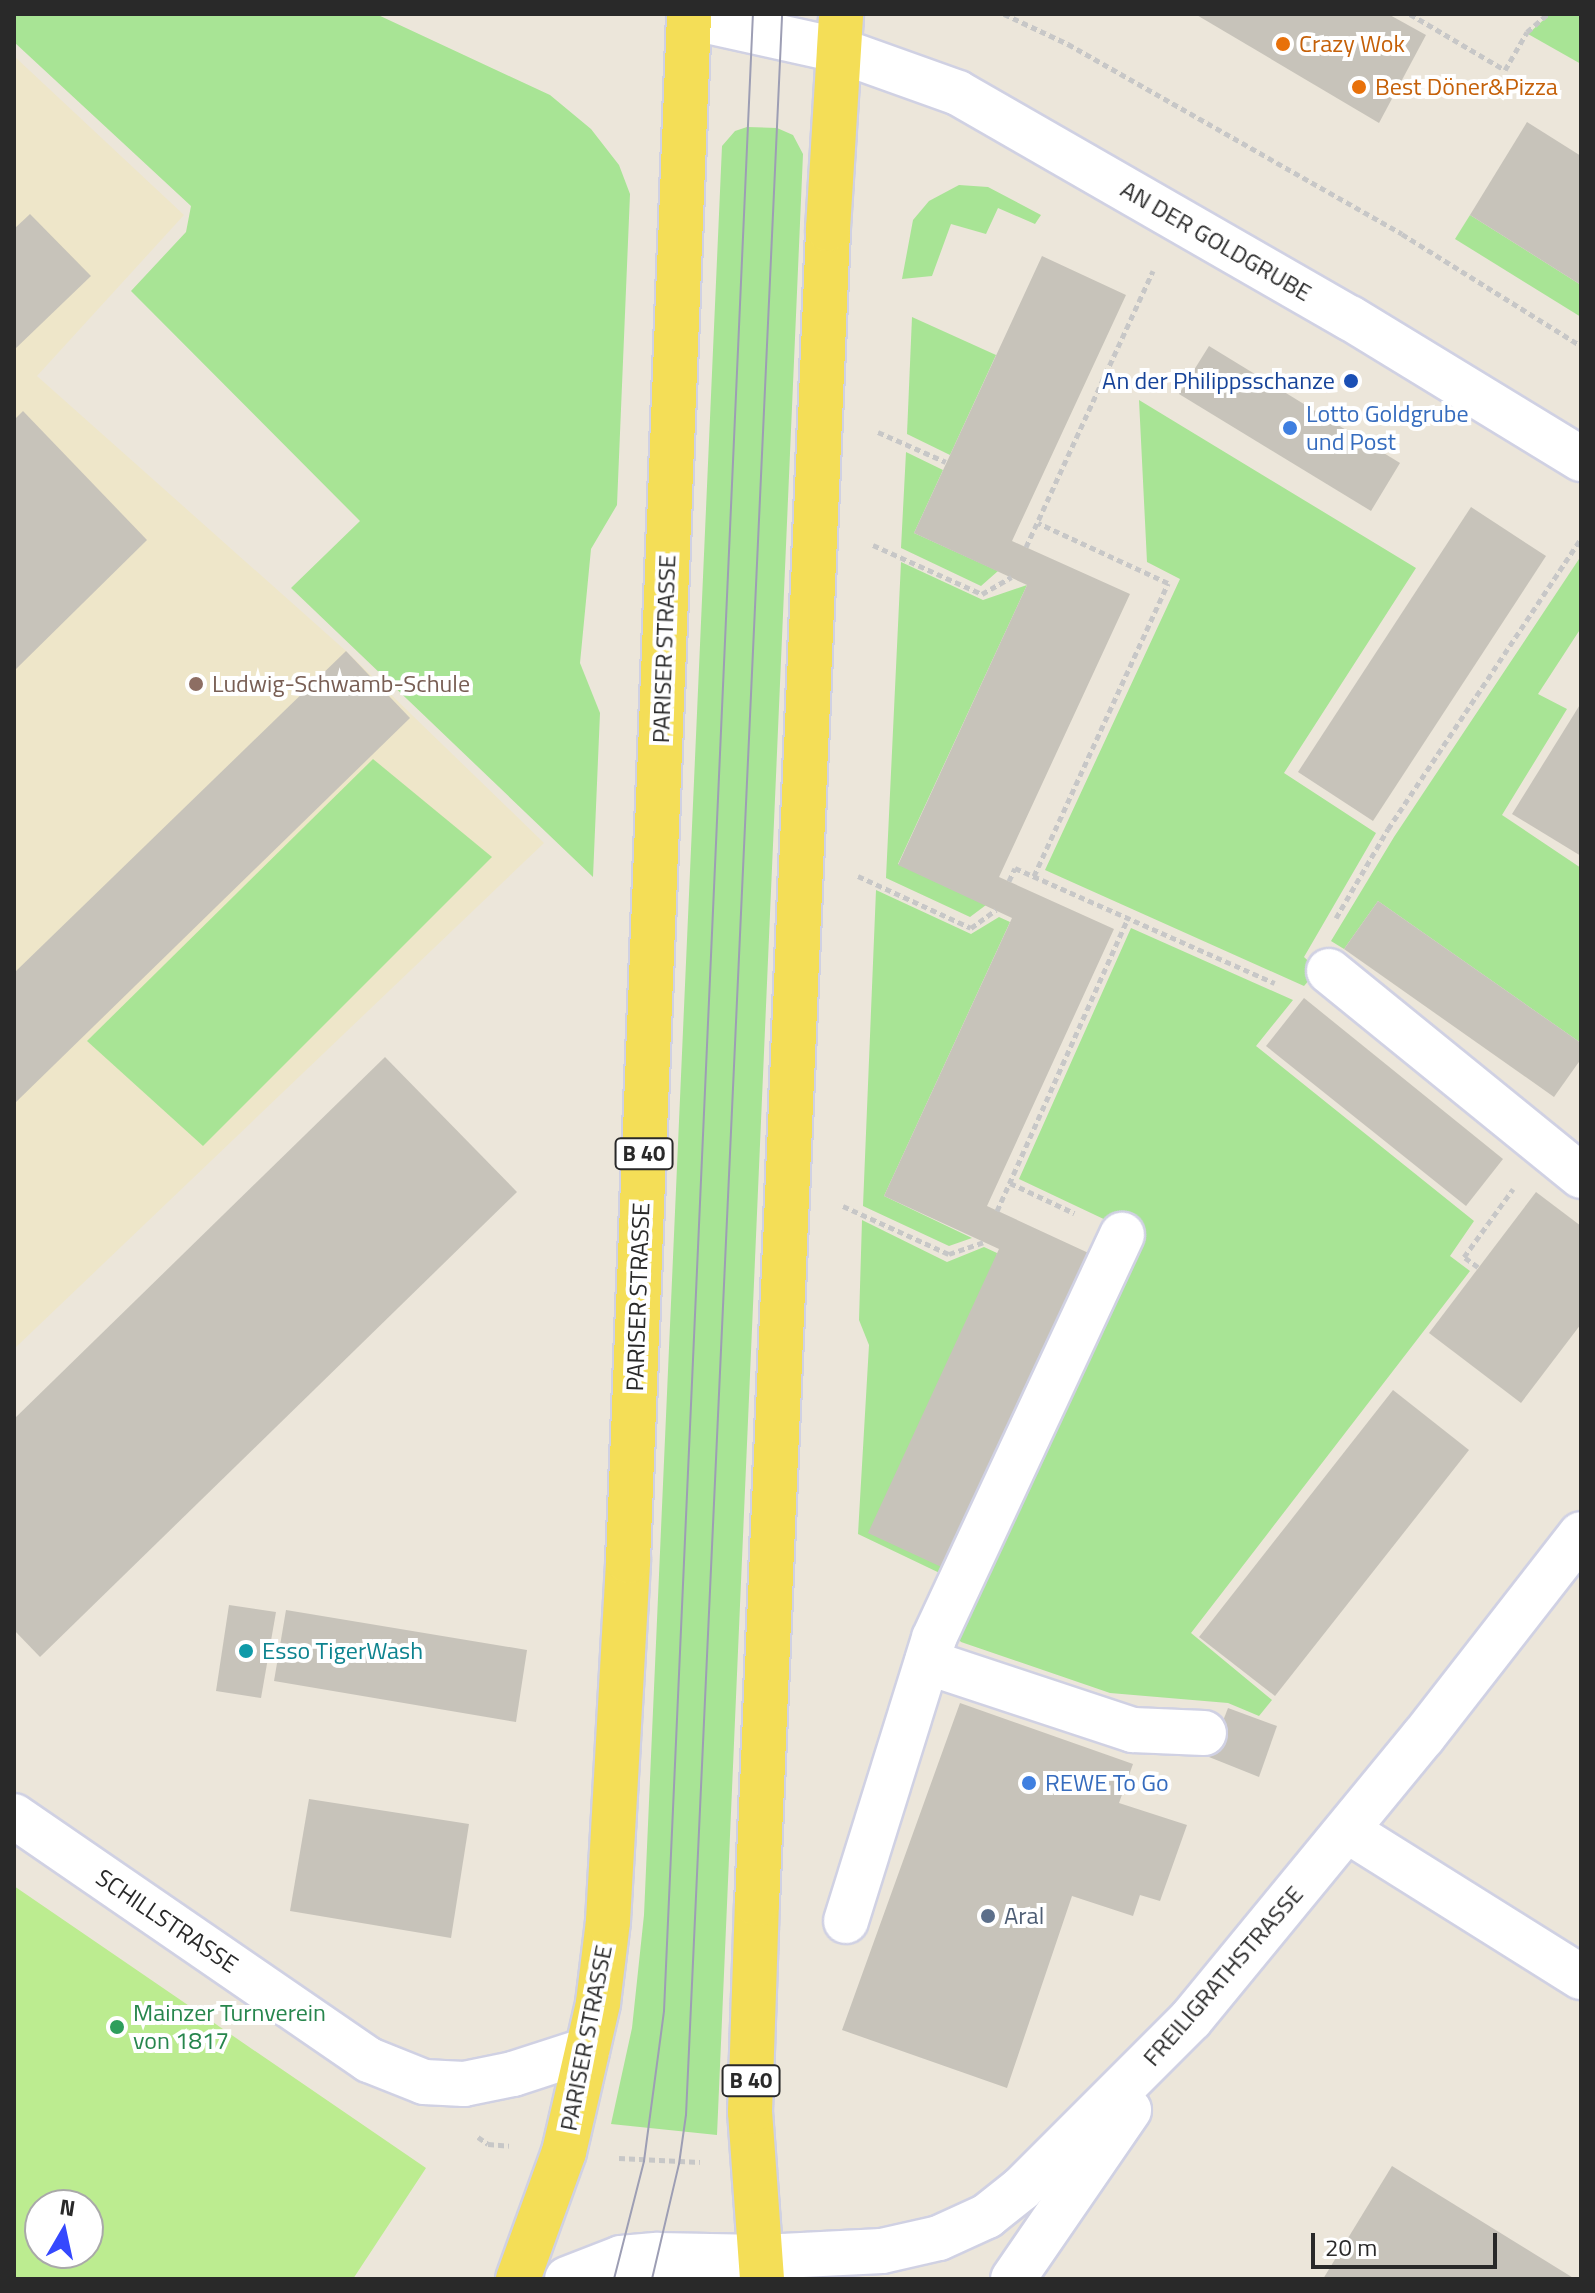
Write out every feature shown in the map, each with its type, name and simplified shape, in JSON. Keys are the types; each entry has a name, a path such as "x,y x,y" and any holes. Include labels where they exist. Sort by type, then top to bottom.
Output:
{"main road":[{"name":"PARISER STRASSE","path":"518,2279 564,2152 598,2003 608,1921 628,1561 684,15"},
{"name":"B 40","path":"762,2268 752,2159 758,1872 839,32"}],"street":[{"path":"684,15 839,32"},
{"name":"AN DER GOLDGRUBE","path":"839,32 958,93 1350,318 1581,459"},
{"path":"1329,971 1581,1176"},
{"path":"846,1921 940,1624 1122,1235"},
{"name":"FREILIGRATHSTRASSE","path":"762,2268 882,2251 939,2238 987,2216 1031,2180 1191,2019 1348,1831 1581,1534"},
{"path":"927,1662 1133,1730 1204,1733"},
{"name":"SCHILLSTRASSE","path":"14,1816 369,2060 424,2082 464,2084 513,2074 587,2050"},
{"path":"1348,1831 1581,1977"},
{"path":"1013,2279 1191,2019"},
{"path":"567,2279 621,2258 658,2255 762,2268"}],"path":[{"path":"1004,14 1068,44 1402,234 1581,346"},
{"path":"1410,14 1505,70 1527,32 1548,14"},
{"path":"1026,547 1153,271"},
{"path":"878,432 946,462"},
{"path":"1034,876 1168,583 1038,523"},
{"path":"1329,971 1314,956 1388,829 1581,539"},
{"path":"873,545 982,594 1012,577"},
{"path":"1009,881 1015,868 1280,985"},
{"path":"858,876 971,928 996,910"},
{"path":"997,1211 1128,918"},
{"path":"1478,1267 1464,1257 1544,1146"},
{"path":"1010,1183 1122,1235"},
{"path":"842,1205 949,1254 983,1242"},
{"path":"488,2144 679,2164 752,2159"}],"shaded area":[{"name":"Ludwig-Schwamb-Schule","path":"14,56 184,215 37,376 346,651 544,843 14,1349"}],"green space":[{"path":"14,14 376,14 550,95 591,129 619,165 630,194 617,505 591,549 580,663 600,713 593,877 291,588 360,521 131,291 186,232 191,206 14,42"},
{"path":"1550,14 1581,14 1581,64 1528,34"},
{"path":"747,127 777,128 793,135 803,154 717,2135 611,2124 632,2028 644,1915 722,146 735,131"},
{"path":"959,185 988,187 1041,215 1035,224 998,208 986,234 951,224 932,276 902,279 913,220 929,201"},
{"path":"1470,215 1581,285 1581,317 1455,239"},
{"path":"912,317 996,355 950,455 907,434"},
{"path":"1139,400 1416,568 1284,773 1376,833 1304,957 1318,970 1304,986 1045,870 1180,579 1147,562"},
{"path":"906,452 943,470 914,533 998,571 981,586 901,548"},
{"path":"1581,556 1581,628 1538,694 1567,709 1502,815 1581,868 1581,1043 1378,901 1344,949 1331,941 1394,837"},
{"path":"901,562 983,600 1027,585 898,864 986,905 970,917 886,878"},
{"path":"373,759 492,857 203,1146 87,1041"},
{"path":"876,890 971,934 999,917 1010,922 884,1196 972,1238 949,1246 863,1206"},
{"path":"1131,928 1293,1000 1256,1046 1474,1221 1450,1256 1470,1271 1191,1633 1272,1700 1259,1716 1228,1703 1110,1693 961,1642 953,1633 1129,1231 1019,1179"},
{"path":"862,1220 947,1262 984,1247 997,1253 948,1577 858,1534 869,1345 859,1320"},
{"name":"Mainzer Turnverein von 1817","path":"14,1886 426,2168 353,2279 14,2279"}],"building":[{"path":"1195,14 1388,14 1426,35 1379,123"},
{"path":"1527,122 1581,156 1581,285 1470,215"},
{"path":"30,214 91,276 14,350 14,229"},
{"path":"1042,256 1126,295 1012,541 1130,594 999,877 1114,929 987,1206 1095,1256 950,1571 868,1533 999,1249 884,1196 1012,918 898,865 1027,585 914,533"},
{"name":"Lotto Goldgrube und Post","path":"1209,346 1400,463 1371,511 1179,394"},
{"path":"23,411 147,540 14,671 14,420"},
{"path":"1471,507 1546,556 1373,821 1298,772"},
{"name":"Ludwig-Schwamb-Schule","path":"346,651 410,718 14,1104 14,973"},
{"path":"1581,703 1581,856 1512,814"},
{"path":"1378,901 1581,1043 1581,1059 1554,1097 1344,949"},
{"path":"1304,998 1503,1159 1466,1206 1266,1046"},
{"path":"385,1057 517,1192 40,1657 14,1630 14,1419"},
{"path":"1536,1192 1581,1226 1581,1324 1521,1403 1429,1333"},
{"path":"1393,1390 1469,1450 1275,1696 1199,1637"},
{"name":"Esso TigerWash","path":"229,1605 276,1612 261,1698 216,1691"},
{"path":"286,1610 527,1650 516,1722 274,1681"},
{"path":"960,1703 1133,1764 1119,1803 1187,1825 1160,1901 1140,1895 1133,1916 1072,1896 1007,2088 842,2030"},
{"path":"1228,1708 1277,1726 1259,1777 1209,1757"},
{"path":"309,1799 469,1824 451,1938 290,1911"},
{"path":"1392,2166 1575,2279 1323,2279"}],"tram line":[{"path":"614,2279 644,2161 664,2011 753,14"},
{"path":"652,2279 679,2164 686,2115 782,14"}],"place":[{"name":"Crazy Wok","path":"1283,44"},
{"name":"Best Döner&Pizza","path":"1359,87"},
{"name":"An der Philippsschanze","path":"1351,381"},
{"name":"Lotto Goldgrube und Post","path":"1290,428"},
{"name":"Ludwig-Schwamb-Schule","path":"196,684"},
{"name":"Esso TigerWash","path":"246,1651"},
{"name":"REWE To Go","path":"1029,1783"},
{"name":"Aral","path":"988,1916"},
{"name":"Mainzer Turnverein von 1817","path":"117,2027"}]}
